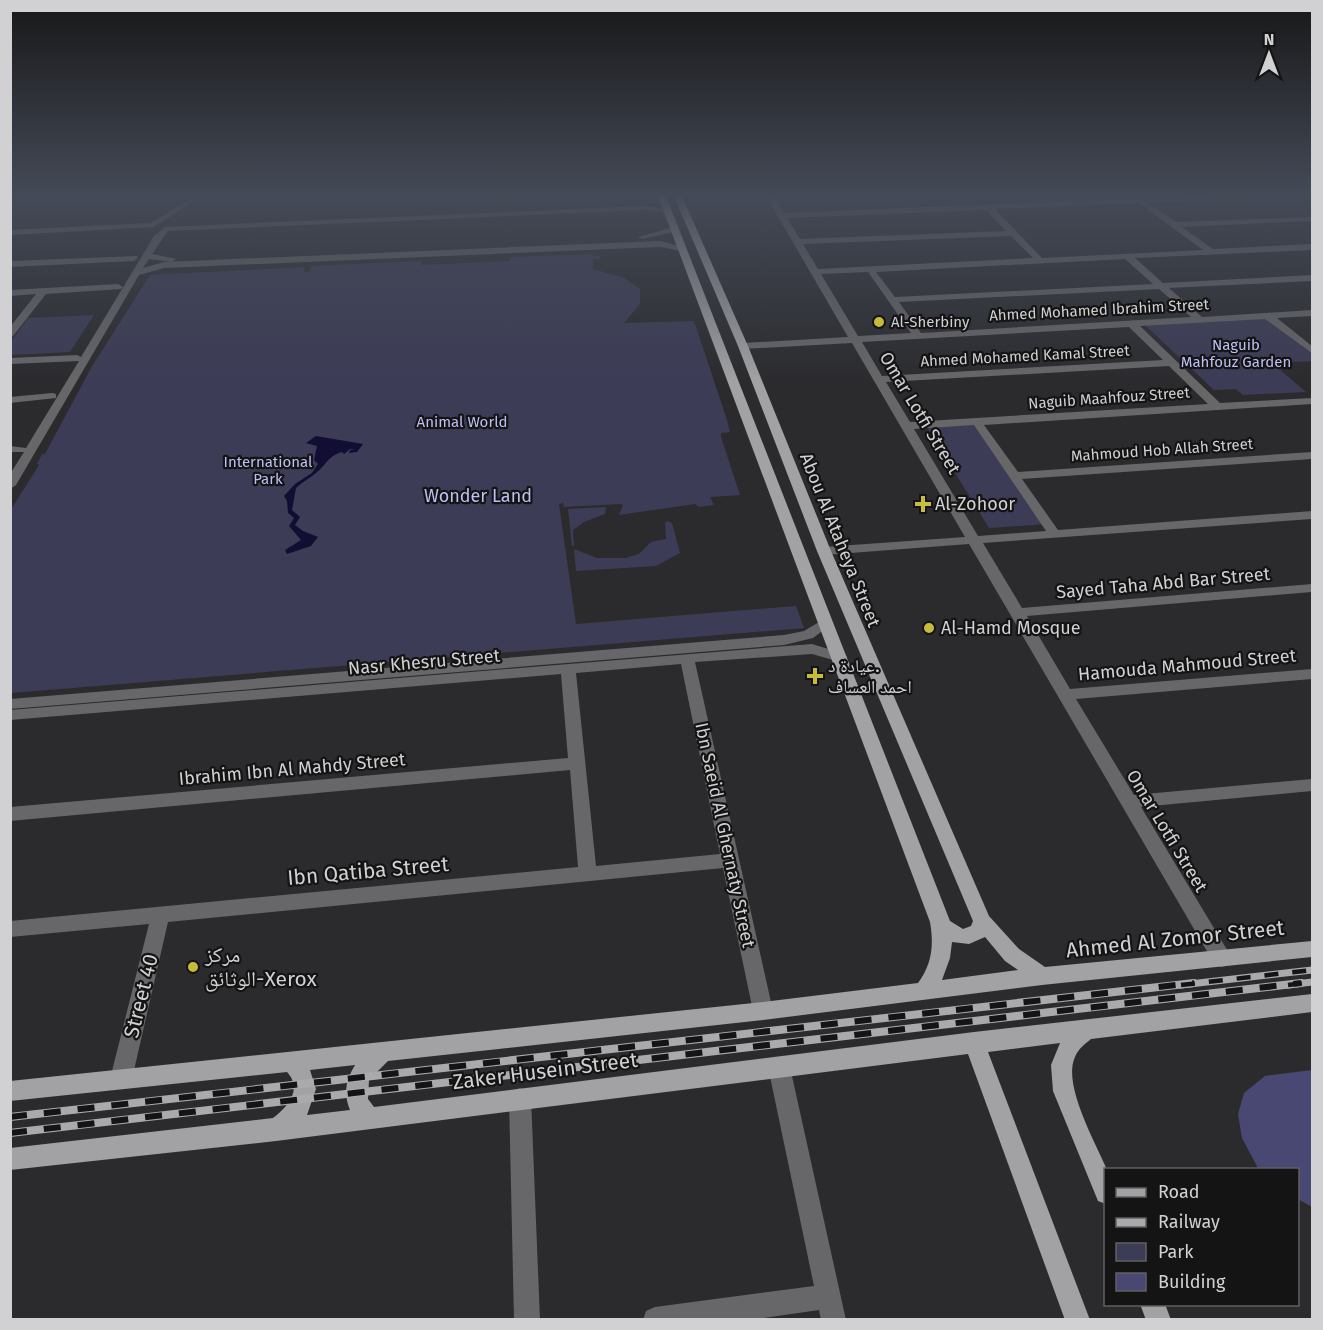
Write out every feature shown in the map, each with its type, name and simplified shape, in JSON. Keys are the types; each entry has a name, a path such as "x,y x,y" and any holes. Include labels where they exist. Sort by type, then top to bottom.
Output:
{"main road":[{"path":"685,258 940,922 943,937 939,965 924,991"},
{"name":"Abou Al Ataheya Street","path":"705,258 743,346 824,551 982,921 1012,955 1042,976"},
{"path":"940,922 949,932 969,937 979,931 982,921"},
{"name":"Ahmed Al Zomor Street","path":"1042,976 1312,949"},
{"name":"Zaker Husein Street","path":"10,1091 763,1011 1042,976"},
{"path":"1104,1188 1067,1101 1061,1077 1064,1054 1069,1045 1086,1030 1312,1003"},
{"name":"Zaker Husein Street","path":"10,1159 276,1130 519,1098 1086,1030"},
{"path":"974,1042 1078,1320"},
{"path":"370,1118 359,1106 355,1091 357,1082 365,1066 388,1051"},
{"path":"276,1130 294,1116 304,1099 305,1081 298,1067 291,1062"},
{"path":"1152,1306 1159,1320"}],"street":[{"path":"10,264 133,258"},
{"path":"10,465 16,449 77,358 134,258"},
{"path":"10,485 145,258"},
{"path":"153,258 166,262"},
{"path":"136,273 166,262 253,258"},
{"name":"Omar Lotfi Street","path":"807,258 1222,959"},
{"path":"1037,258 1040,261"},
{"path":"815,272 1091,258"},
{"path":"1129,258 1199,319"},
{"path":"870,269 918,336"},
{"path":"892,300 1312,278"},
{"path":"10,293 118,287"},
{"path":"10,334 14,325 43,291"},
{"name":"Ahmed Mohamed Ibrahim Street","path":"743,346 1312,314"},
{"path":"1268,316 1312,350"},
{"path":"1131,323 1217,407"},
{"path":"10,361 77,358"},
{"name":"Ahmed Mohamed Kamal Street","path":"879,379 1172,363"},
{"path":"10,400 52,396"},
{"name":"Naguib Maahfouz Street","path":"906,426 1312,401"},
{"path":"1298,402 1312,414"},
{"path":"977,422 1055,535"},
{"name":"Mahmoud Hob Allah Street","path":"1014,476 1312,455"},
{"path":"824,551 1306,515 1312,528"},
{"name":"Sayed Taha Abd Bar Street","path":"1016,613 1312,588"},
{"name":"Nasr Khesru Street","path":"10,716 687,659 785,645 808,635 826,623"},
{"name":"Nasr Khesru Street","path":"10,704 785,645 840,657"},
{"name":"Ibn Saeid Al Ghernaty Street","path":"687,659 763,1011"},
{"path":"568,669 588,874"},
{"name":"Hamouda Mahmoud Street","path":"1065,695 1312,674"},
{"name":"Ibrahim Ibn Al Mahdy Street","path":"10,814 577,763"},
{"path":"1130,802 1312,785"},
{"name":"Ibn Qatiba Street","path":"10,929 730,860"},
{"name":"Street 40","path":"121,1079 161,913"},
{"path":"655,1320 831,1308 779,1067"},
{"path":"519,1098 527,1320"}],"green space":[{"name":"International Park","path":"511,258 600,258 593,259 593,269 624,278 640,289 640,304 624,323 694,321 730,432 721,433 721,437 740,495 710,497 714,505 699,507 695,504 619,515 623,505 621,504 563,507 564,503 559,504 576,624 796,606 804,628 11,693 10,511 39,465 37,464 42,454 45,454 91,368 150,275 305,267 304,272 309,272 311,266 420,261 422,265 510,261"},
{"path":"94,315 70,352 11,355 11,341 28,318"},
{"name":"Naguib Mahfouz Garden","path":"1268,318 1312,353 1312,361 1272,363 1306,392 1243,395 1236,389 1214,390 1144,324"},
{"path":"977,424 1048,524 989,528 927,427"},
{"path":"606,507 605,514 584,522 573,530 574,546 572,546 568,509"},
{"path":"667,521 672,523 680,553 656,566 576,571 574,549 597,558 625,558 639,554 651,542 666,539 665,523"}],"shaded area":[{"path":"316,436 363,444 357,452 349,453 350,450 355,450 350,449 344,454 342,452 333,456 296,488 292,510 300,517 295,525 318,537 311,546 287,554 285,550 301,540 289,526 294,518 288,513 284,496 295,484 312,473 318,464 314,460 317,446 306,443"}],"building":[{"path":"1312,1070 1312,1207 1299,1200 1299,1168 1258,1168 1242,1138 1238,1114 1244,1093 1265,1076"}],"railway":[{"path":"1181,985 1312,970"},
{"path":"1288,985 1312,982"},
{"path":"10,1117 1194,983"},
{"path":"10,1133 1301,983"}],"place":[{"name":"Al-Sherbiny","path":"879,322"},
{"name":"Al-Zohoor","path":"923,504"},
{"name":"Al-Hamd Mosque","path":"929,628"},
{"name":"عيادة د. احمد العساف","path":"815,676"},
{"name":"مركز الوثائق-Xerox","path":"193,967"}],"park label":[{"name":"Animal World","path":"462,422"},
{"name":"Wonder Land","path":"478,496"}]}
